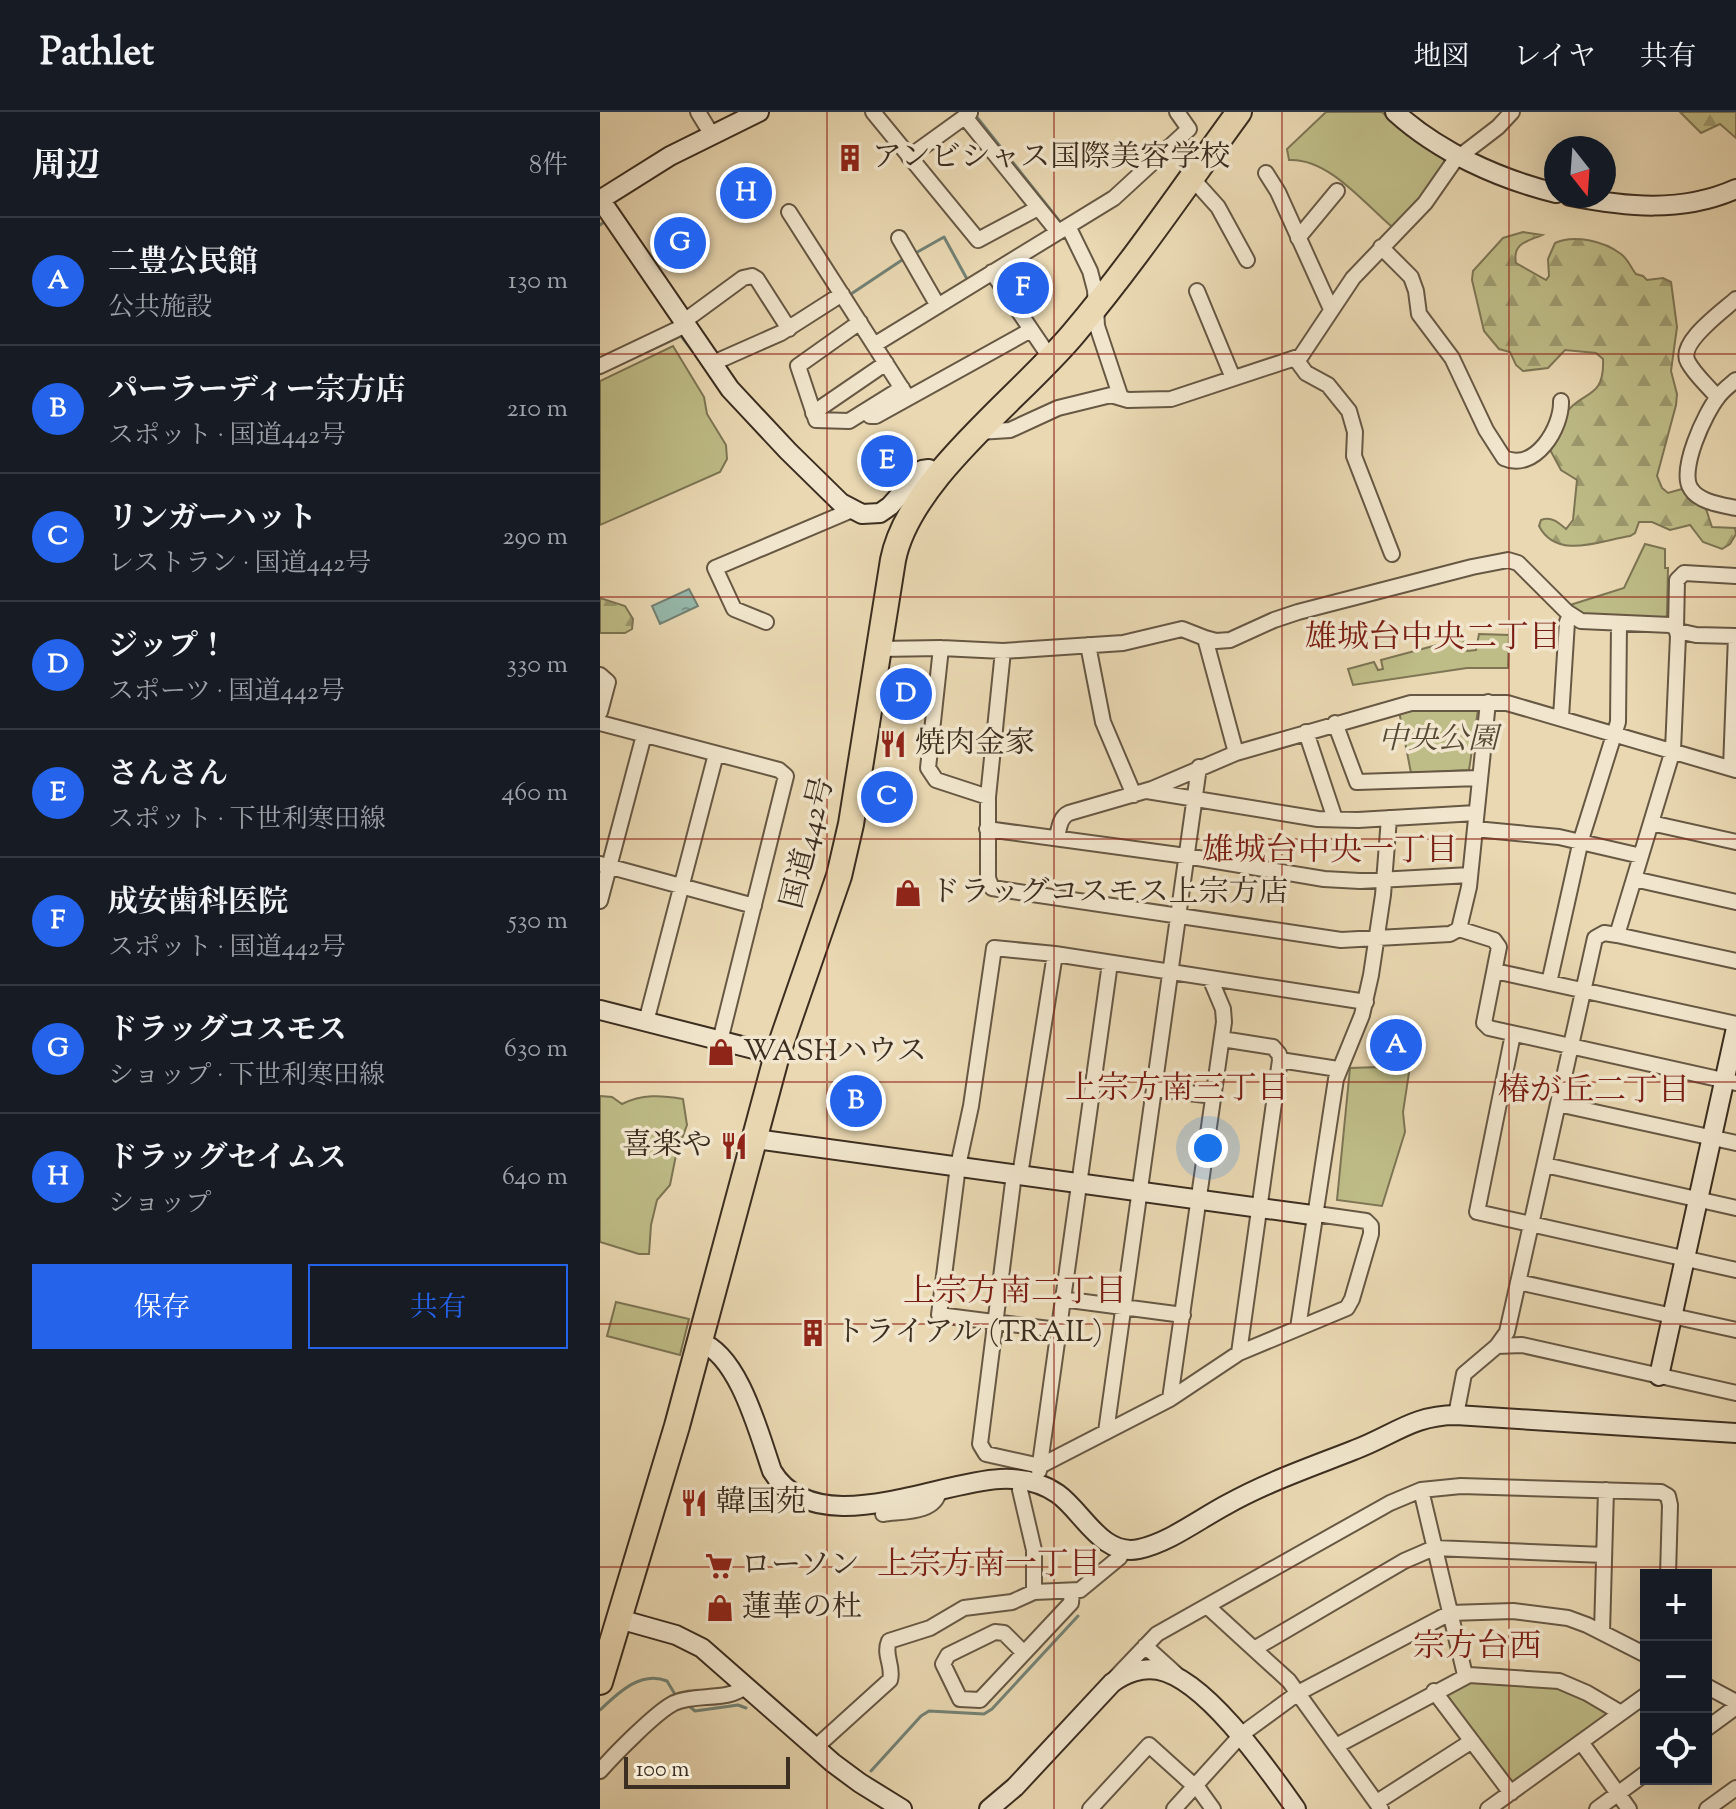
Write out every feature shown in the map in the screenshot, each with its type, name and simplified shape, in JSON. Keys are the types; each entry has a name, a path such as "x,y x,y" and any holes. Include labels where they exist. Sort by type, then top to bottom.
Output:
{"highway":[{"name":"国道442号","path":"600,1682 612,1621 700,1342 777,1055 845,851 897,543 909,516 939,476 1051,359 1096,306 1239,112"}],"street":[{"path":"698,112 712,135"},
{"path":"759,112 670,156 600,199 711,364 740,401 820,484 852,510 865,515 880,513 892,505 922,470 929,469 939,476"},
{"path":"873,112 978,240 1038,208"},
{"path":"874,345 1119,195 1189,129 1177,112"},
{"path":"1395,112 1459,156 1515,181 1544,189"},
{"path":"979,432 1010,430 1050,411 1111,395 1164,400 1295,358 1308,349 1348,283 1425,203 1459,156 1512,112"},
{"path":"909,157 968,114 1038,208 1063,229 1087,263 1094,283 1099,334 1121,398"},
{"path":"1266,173 1331,309"},
{"path":"1191,177 1218,207 1247,260"},
{"path":"1616,202 1674,206 1695,203 1736,189"},
{"path":"1298,238 1337,191"},
{"path":"789,212 905,393"},
{"path":"899,238 938,306"},
{"path":"1381,247 1411,277 1419,314 1452,358 1486,430 1504,458 1514,461 1543,448 1561,414 1561,401"},
{"path":"992,272 1051,359"},
{"path":"600,366 684,324 743,278 752,276 789,329"},
{"path":"1197,291 1233,378"},
{"path":"711,364 789,329 842,294"},
{"path":"1717,397 1685,354 1689,342 1736,299"},
{"path":"860,322 798,366 817,421 849,421 1031,330"},
{"path":"1295,358 1306,373 1328,385 1349,411 1355,432 1354,456 1392,554"},
{"path":"813,413 886,363"},
{"path":"1735,506 1701,498 1688,486 1688,461 1717,397 1736,380"},
{"path":"766,622 734,609 715,568 852,510"},
{"path":"879,649 1003,651 1130,642 1182,629 1216,641 1230,640 1286,616 1508,560 1518,563 1570,615 1585,622 1670,625 1696,635 1736,636 1733,769 1507,703 1399,704 1236,753 1141,793 1065,815 1057,838"},
{"path":"1617,935 1673,750 1677,580 1684,573 1736,576"},
{"path":"1561,717 1570,615"},
{"path":"1549,983 1581,840 1619,716 1619,624"},
{"path":"1205,638 1236,753"},
{"path":"1088,645 1103,722 1141,793"},
{"path":"941,648 928,768 936,780 988,797"},
{"path":"1003,651 988,797 988,878 992,888 1341,940 1450,934 1459,929 1494,940 1499,947 1484,1023 1489,1028 1730,1082"},
{"path":"600,675 606,678 608,684 600,712"},
{"path":"1459,929 1470,875 1488,702"},
{"path":"600,723 779,770 787,778 720,1041"},
{"path":"1335,723 1357,782 1480,778"},
{"path":"1306,732 1335,819"},
{"path":"600,901 604,866 644,735"},
{"path":"646,1022 716,754"},
{"path":"1106,1432 1199,767"},
{"path":"1141,793 1335,819 1476,813"},
{"path":"1298,1328 1338,1069 1359,1025 1366,1002 1385,880 1389,818"},
{"path":"1651,823 1736,842"},
{"path":"987,829 1186,856 1324,879 1385,880 1470,875"},
{"path":"1475,829 1581,840 1641,856"},
{"path":"604,866 754,906"},
{"path":"1634,879 1736,902"},
{"path":"1456,1415 1464,1374 1497,1346 1507,1332 1595,938 1604,933 1617,935 1736,961"},
{"path":"1058,1330 939,1315 958,1166 971,1106 992,953 998,947 1055,954 1366,1002"},
{"path":"1055,954 1017,1174 980,1448 986,1454 1033,1476 1060,1496 1104,1540 1121,1549 1140,1549 1156,1543 1248,1493 1357,1449 1410,1422 1433,1416 1736,1433"},
{"path":"1033,1476 1058,1330 1110,963"},
{"path":"1495,971 1736,1026 1730,1082 1712,1137 1659,1376"},
{"path":"1170,1399 1222,1039 1224,1015 1210,978"},
{"path":"600,1010 777,1055"},
{"path":"1513,1034 1477,1212 1736,1270"},
{"path":"1222,1039 1273,1047 1280,1060 1239,1353"},
{"path":"1280,1060 1338,1069"},
{"path":"1154,1089 1214,1096"},
{"path":"1558,1104 1736,1143"},
{"path":"755,1139 1317,1214 1366,1221 1371,1226 1347,1308 1239,1353 1170,1399 1106,1432 1033,1476 1020,1490 1034,1550 1034,1592"},
{"path":"1545,1165 1736,1208"},
{"path":"1518,1282 1736,1330"},
{"path":"1062,1299 1183,1315"},
{"path":"700,1342 715,1349 730,1367 772,1471 781,1484 798,1496 824,1505 857,1504 890,1501 978,1481 1033,1476"},
{"path":"1497,1346 1522,1345 1736,1393"},
{"path":"995,1809 1157,1634 1390,1503 1421,1490 1461,1486 1661,1492 1668,1496 1670,1505 1668,1569"},
{"path":"1421,1490 1465,1675"},
{"path":"1602,1632 1606,1490"},
{"path":"883,1514 929,1506 938,1498 939,1491"},
{"path":"1254,1649 1404,1561 1434,1548 1604,1555"},
{"path":"816,1747 890,1680 892,1674 885,1650 889,1641 930,1628 964,1608 1012,1602 1034,1592 1072,1591 1087,1586 1120,1557 1121,1549"},
{"path":"1024,1653 1004,1633 995,1632 948,1655 943,1664 960,1699 978,1700 1024,1653 1071,1603 1072,1591"},
{"path":"1207,1606 1298,1693 1379,1806 1472,1741"},
{"path":"1174,1809 1242,1734 1298,1693 1450,1613 1536,1613 1578,1621 1640,1652"},
{"path":"612,1621 663,1631 694,1642 816,1747 892,1807"},
{"path":"1145,1646 1242,1734 1296,1809"},
{"path":"1100,1694 1127,1674 1150,1669 1177,1677 1194,1691"},
{"path":"1336,1746 1465,1675 1559,1681 1594,1696 1621,1713"},
{"path":"600,1771 673,1703 736,1692 746,1686"},
{"path":"1712,1690 1736,1705 1712,1724"},
{"path":"1434,1691 1511,1793"},
{"path":"1488,1809 1640,1699"},
{"path":"1581,1742 1629,1809"},
{"path":"1090,1809 1149,1745 1195,1787 1213,1809"},
{"path":"1597,1809 1640,1778"},
{"path":"989,1809 1015,1787"},
{"path":"1707,1809 1736,1788"}],"green space":[{"path":"1326,112 1382,112 1409,136 1443,157 1445,165 1426,197 1395,226 1391,226 1331,174 1303,161 1289,160 1287,149"},
{"path":"1680,112 1736,112 1736,138 1720,124 1701,133"},
{"path":"1523,232 1542,235 1519,247 1516,263 1546,280 1549,276 1548,259 1555,243 1580,239 1614,249 1626,258 1636,274 1647,280 1663,278 1671,282 1677,327 1671,371 1677,394 1657,476 1668,493 1682,489 1690,500 1706,509 1712,527 1735,528 1736,534 1730,544 1722,549 1703,542 1690,525 1670,530 1652,522 1639,522 1635,533 1630,536 1568,546 1547,537 1539,526 1541,520 1548,519 1566,529 1573,520 1577,480 1561,470 1548,446 1566,413 1600,382 1603,359 1596,353 1565,350 1548,368 1523,371 1510,352 1499,349 1484,331 1472,280 1473,271 1503,238"},
{"path":"673,346 704,397 707,414 726,445 727,459 720,472 600,525 600,381"},
{"path":"1645,544 1665,549 1665,568 1668,568 1667,615 1664,619 1580,616 1567,606 1624,588"},
{"path":"600,598 625,606 633,619 632,629 625,633 600,633"},
{"path":"1479,634 1509,635 1508,668 1467,668 1353,685 1348,669 1374,662 1378,670 1383,669 1381,660 1463,638 1467,651 1476,650"},
{"name":"中央公園","path":"1408,708 1478,710 1469,770 1411,773 1399,711"},
{"path":"1410,1066 1403,1112 1405,1132 1382,1206 1337,1200 1350,1068"},
{"path":"600,1096 612,1097 622,1104 652,1096 683,1099 687,1125 676,1155 670,1185 657,1200 649,1254 600,1242"},
{"path":"616,1302 689,1319 680,1355 607,1336"},
{"path":"1463,1681 1551,1683 1610,1709 1610,1715 1516,1782 1509,1781 1446,1696 1446,1691"}],"water":[{"path":"689,589 698,606 660,624 652,606"}],"waterway":[{"path":"976,116 1061,223"},
{"path":"600,225 604,222"},
{"path":"912,255 944,237 967,279"},
{"path":"848,296 905,258"},
{"path":"600,374 681,336 709,372"},
{"path":"723,366 778,342"},
{"path":"871,1771 929,1711 984,1714 992,1709 1078,1616"},
{"path":"600,1710 630,1685 648,1678 667,1681 676,1696"},
{"path":"689,1706 695,1711 738,1705 746,1708"}],"place":[{"name":"アンビシャス国際美容学校","path":"850,158"},
{"name":"ドラッグセイムス","path":"746,193"},
{"name":"ドラッグコスモス","path":"680,243"},
{"name":"成安歯科医院","path":"1023,288"},
{"name":"さんさん","path":"887,461"},
{"name":"ジップ！","path":"906,694"},
{"name":"焼肉金家","path":"893,744"},
{"name":"リンガーハット","path":"887,797"},
{"name":"ドラッグコスモス上宗方店","path":"908,893"},
{"name":"二豊公民館","path":"1396,1045"},
{"name":"WASHハウス","path":"721,1052"},
{"name":"パーラーディー宗方店","path":"856,1101"},
{"name":"喜楽や","path":"734,1146"},
{"name":"トライアル (TRAIL)","path":"813,1333"},
{"name":"韓国苑","path":"694,1503"},
{"name":"ローソン","path":"719,1566"},
{"name":"蓮華の杜","path":"720,1608"}],"district":[{"name":"雄城台中央二丁目","path":"1433,639"},
{"name":"雄城台中央一丁目","path":"1330,852"},
{"name":"上宗方南三丁目","path":"1177,1090"},
{"name":"椿が丘二丁目","path":"1594,1092"},
{"name":"上宗方南二丁目","path":"1015,1293"},
{"name":"上宗方南一丁目","path":"989,1566"},
{"name":"宗方台西","path":"1477,1648"}]}
